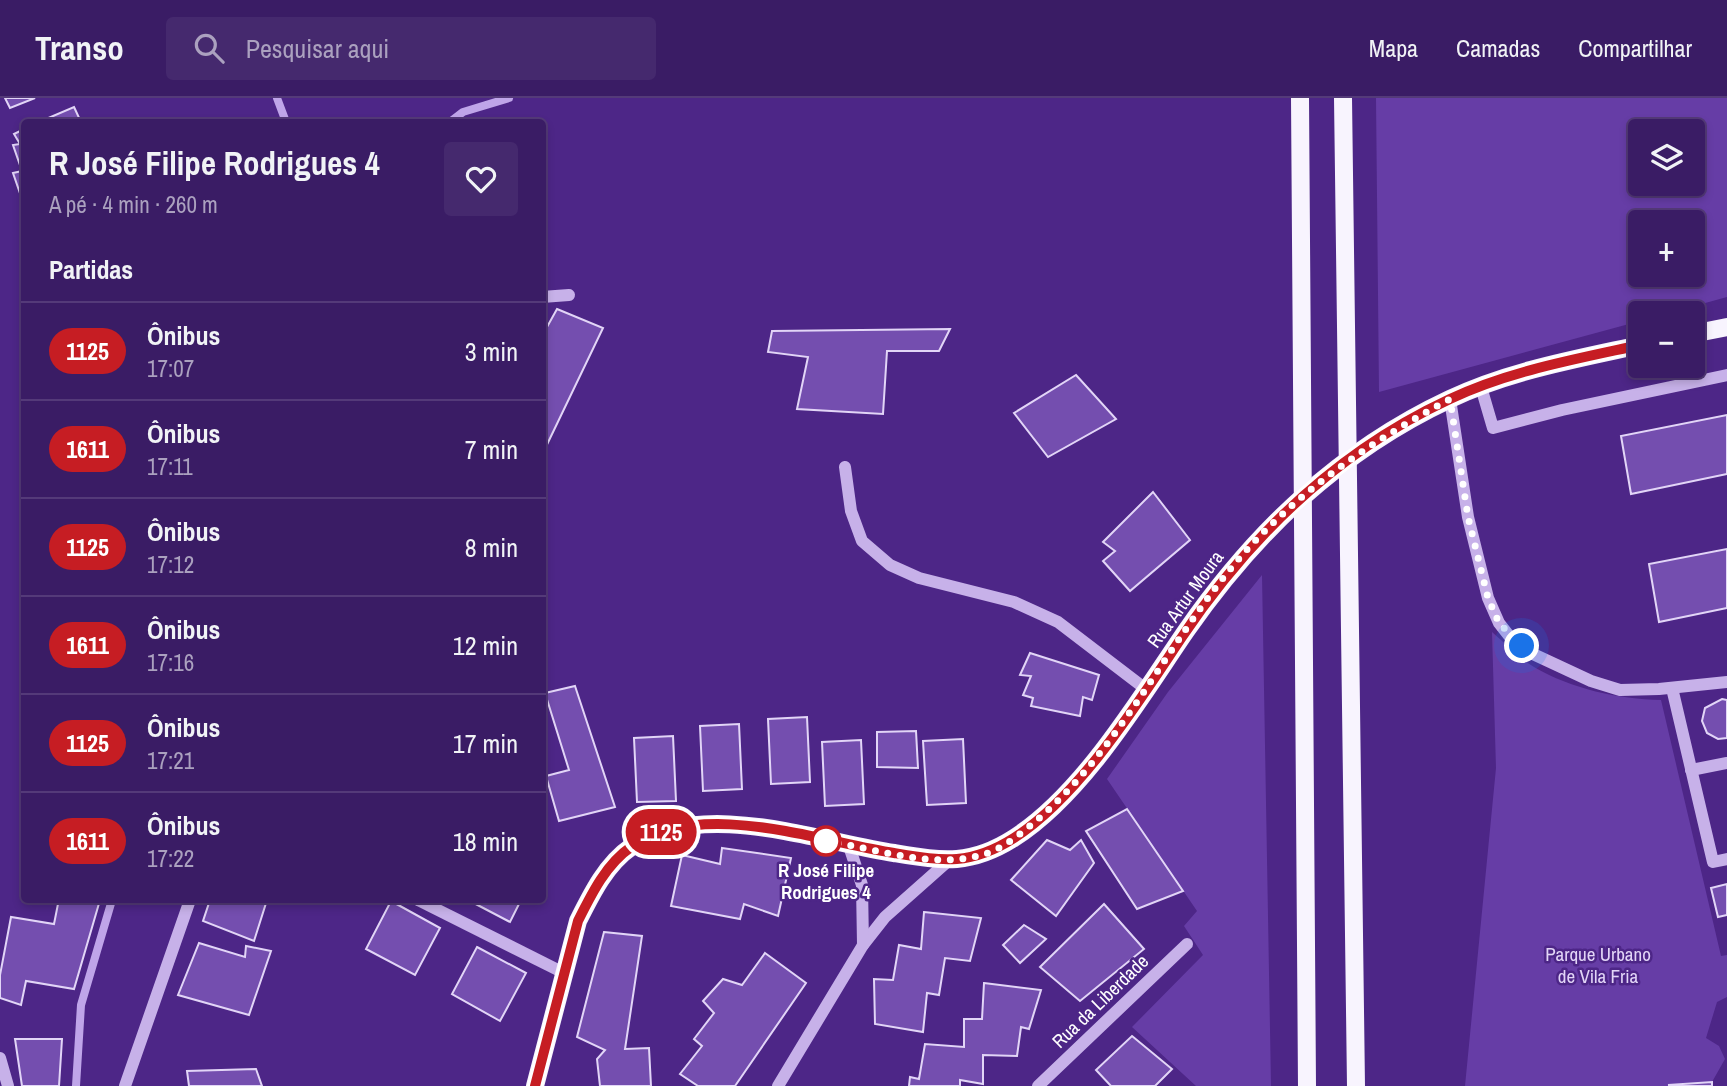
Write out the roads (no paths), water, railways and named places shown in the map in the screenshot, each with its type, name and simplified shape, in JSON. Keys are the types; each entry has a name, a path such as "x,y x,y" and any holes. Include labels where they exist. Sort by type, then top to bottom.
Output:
{"main road":[{"path":"1300,98 1307,1086"},
{"path":"1343,98 1356,1086"},
{"path":"1705,331 1727,327"},
{"name":"Rua Artur Moura","path":"947,862 989,853 1017,837 1057,803 1147,690 1226,575 1254,542 1319,482 1349,459 1420,415 1480,387 1568,360 1628,348"},
{"path":"535,1086 578,921 589,897 614,862 631,846 663,831 698,825 743,825 947,862"}],"street":[{"path":"546,297 569,295"},
{"path":"1480,387 1493,428 1562,410 1727,375"},
{"path":"1450,399 1468,517 1488,598 1499,623 1510,637 1533,654 1591,681 1620,690 1727,682"},
{"path":"845,467 851,512 862,541 891,565 919,578 1014,602 1058,622 1147,690"},
{"path":"1672,688 1713,862 1727,859"},
{"path":"1691,770 1727,763"},
{"path":"849,846 862,885 863,946"},
{"name":"Rua Artur Moura","path":"778,1086 863,946 886,917 947,862"},
{"path":"125,1086 189,903"},
{"path":"424,903 564,972"},
{"name":"Rua da Liberdade","path":"1038,1086 1187,944"},
{"path":"0,1058 8,1086"}],"waterway":[{"path":"277,98 285,119"},
{"path":"454,119 463,112 509,98"},
{"path":"76,1086 81,1005 111,903"}],"place":[{"name":"R José Filipe Rodrigues 4","path":"826,841"}],"park label":[{"name":"Parque Urbano de Vila Fria","path":"1598,965"}]}
